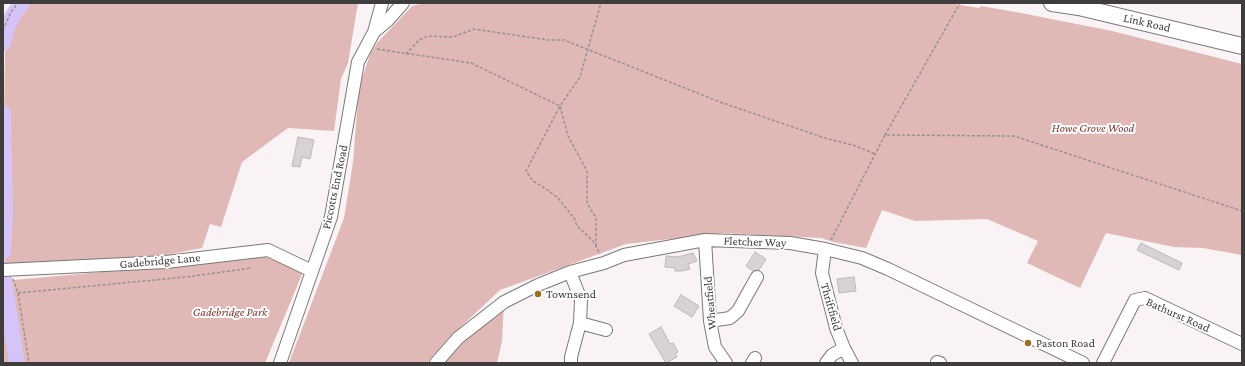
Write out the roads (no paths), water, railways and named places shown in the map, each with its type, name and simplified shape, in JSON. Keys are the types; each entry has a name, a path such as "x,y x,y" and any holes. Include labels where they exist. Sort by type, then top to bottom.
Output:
{"main road":[{"name":"Link Road","path":"1052,3 1079,5 1242,46"}],"street":[{"name":"Piccotts End Road","path":"280,363 331,217 358,62 374,32 382,3"},
{"name":"Piccotts End Road","path":"374,32 388,21 403,3"},
{"name":"Fletcher Way","path":"436,363 458,338 504,302 538,285 570,272 604,263 624,255 705,240 790,243 825,249 862,258 888,269 1060,358 1083,363"},
{"name":"Wheatfield","path":"705,240 710,321 716,347 726,363"},
{"name":"Thriftfield","path":"825,249 822,273 836,328 852,363"},
{"name":"Gadebridge Lane","path":"7,270 166,262 268,250 312,271"},
{"path":"570,272 581,300 580,323 571,357 571,363"},
{"path":"710,321 730,318 738,311 757,277"},
{"name":"Bathurst Road","path":"1103,363 1134,300 1145,298 1242,344"},
{"path":"580,323 606,330"},
{"path":"826,363 832,355 844,348"}],"waterway":[{"path":"3,43 6,30 13,15 22,3"},
{"path":"3,113 5,214 3,251"},
{"path":"3,269 17,363"}],"place":[{"name":"Townsend","path":"538,294"},
{"name":"Paston Road","path":"1028,343"}],"park label":[{"name":"Howe Grove Wood","path":"1093,128"},
{"name":"Gadebridge Park","path":"230,312"}]}
